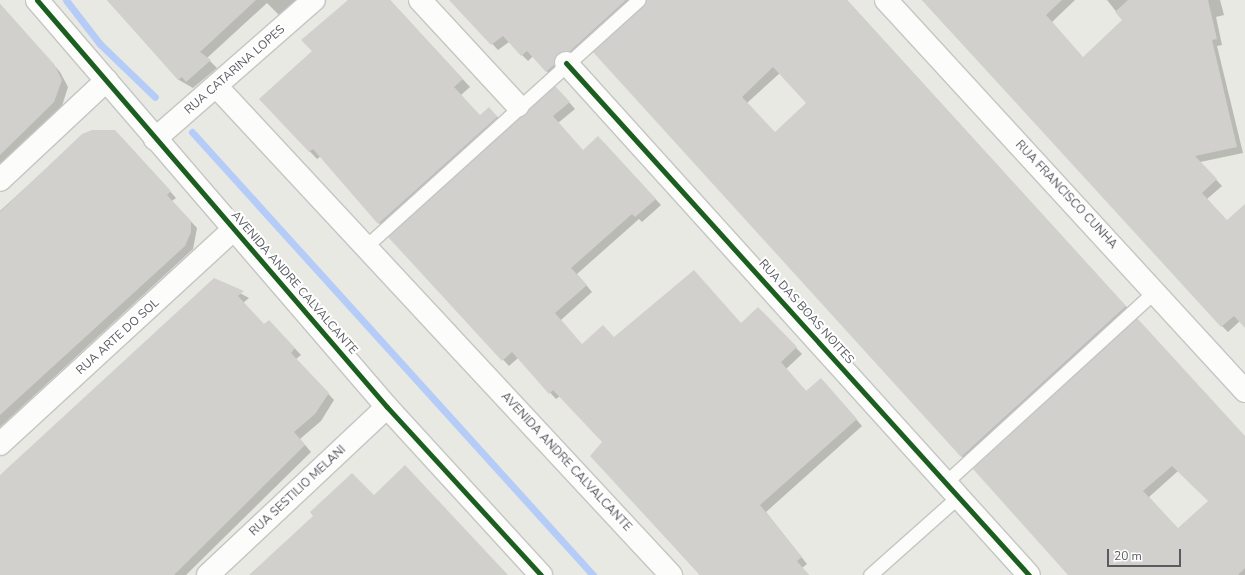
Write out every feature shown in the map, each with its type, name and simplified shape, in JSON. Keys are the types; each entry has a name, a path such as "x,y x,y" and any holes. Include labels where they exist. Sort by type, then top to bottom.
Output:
{"street":[{"name":"AVENIDA ANDRE CALVALCANTE","path":"37,0 387,407 541,575"},
{"name":"RUA CATARINA LOPES","path":"155,139 217,87 314,0"},
{"path":"420,0 518,106"},
{"name":"RUA FRANCISCO CUNHA","path":"886,0 1156,291 1245,391"},
{"name":"RUA DAS BOAS NOITES","path":"566,63 953,489 1029,575"},
{"path":"0,180 107,80"},
{"name":"AVENIDA ANDRE CALVALCANTE","path":"217,87 364,248 670,575"},
{"name":"RUA ARTE DO SOL","path":"0,444 234,229"},
{"name":"RUA SESTILIO MELANI","path":"208,575 387,407"}],"lane":[{"path":"364,248 518,106 638,0"},
{"path":"870,575 953,489 1156,291"}],"building":[{"path":"107,0 256,0 200,52 211,60 186,82 182,77 178,80"},
{"path":"348,0 390,0 463,79 454,87 480,115 489,107 497,117 378,224 313,149 309,152 259,99 312,51 301,40"},
{"path":"449,0 626,0 570,51 557,54 554,65 546,72 527,51 521,56 503,36 491,45"},
{"path":"646,0 847,0 1126,306 961,457 593,52","holes":["773,67 806,103 775,132 742,97"]},
{"path":"922,0 1062,0 1046,15 1083,57 1122,20 1115,12 1128,0 1208,0 1217,39 1212,40 1237,147 1195,156 1217,179 1202,193 1227,220 1245,204 1245,328 1234,316 1221,327"},
{"path":"0,4 54,64 62,80 54,102 0,155"},
{"path":"555,86 570,102 553,116 583,150 598,136 656,199 635,217 632,214 571,268 587,285 555,313 582,344 603,325 614,337 694,270 741,323 758,307 797,347 781,362 806,391 821,378 857,419 760,505 802,557 797,561 809,575 700,575 590,456 602,442 553,390 549,394 512,352 502,361 388,237"},
{"path":"92,130 115,130 171,191 167,195 191,221 191,232 185,246 0,415 0,212 82,134"},
{"path":"214,278 244,291 238,296 264,324 269,320 295,348 291,353 329,393 315,414 294,432 305,445 174,575 0,575 0,475"},
{"path":"1137,318 1245,436 1245,568 1238,575 1068,575 973,469","holes":["1172,466 1208,501 1178,528 1143,491"]},
{"path":"405,465 508,575 249,575 313,516 310,512 352,473 374,495"}],"waterway":[{"path":"66,0 100,44 155,97"},
{"path":"192,132 593,575"}],"cycle path":[{"path":"37,0 387,407 541,575"},
{"path":"566,63 1029,575"}]}
